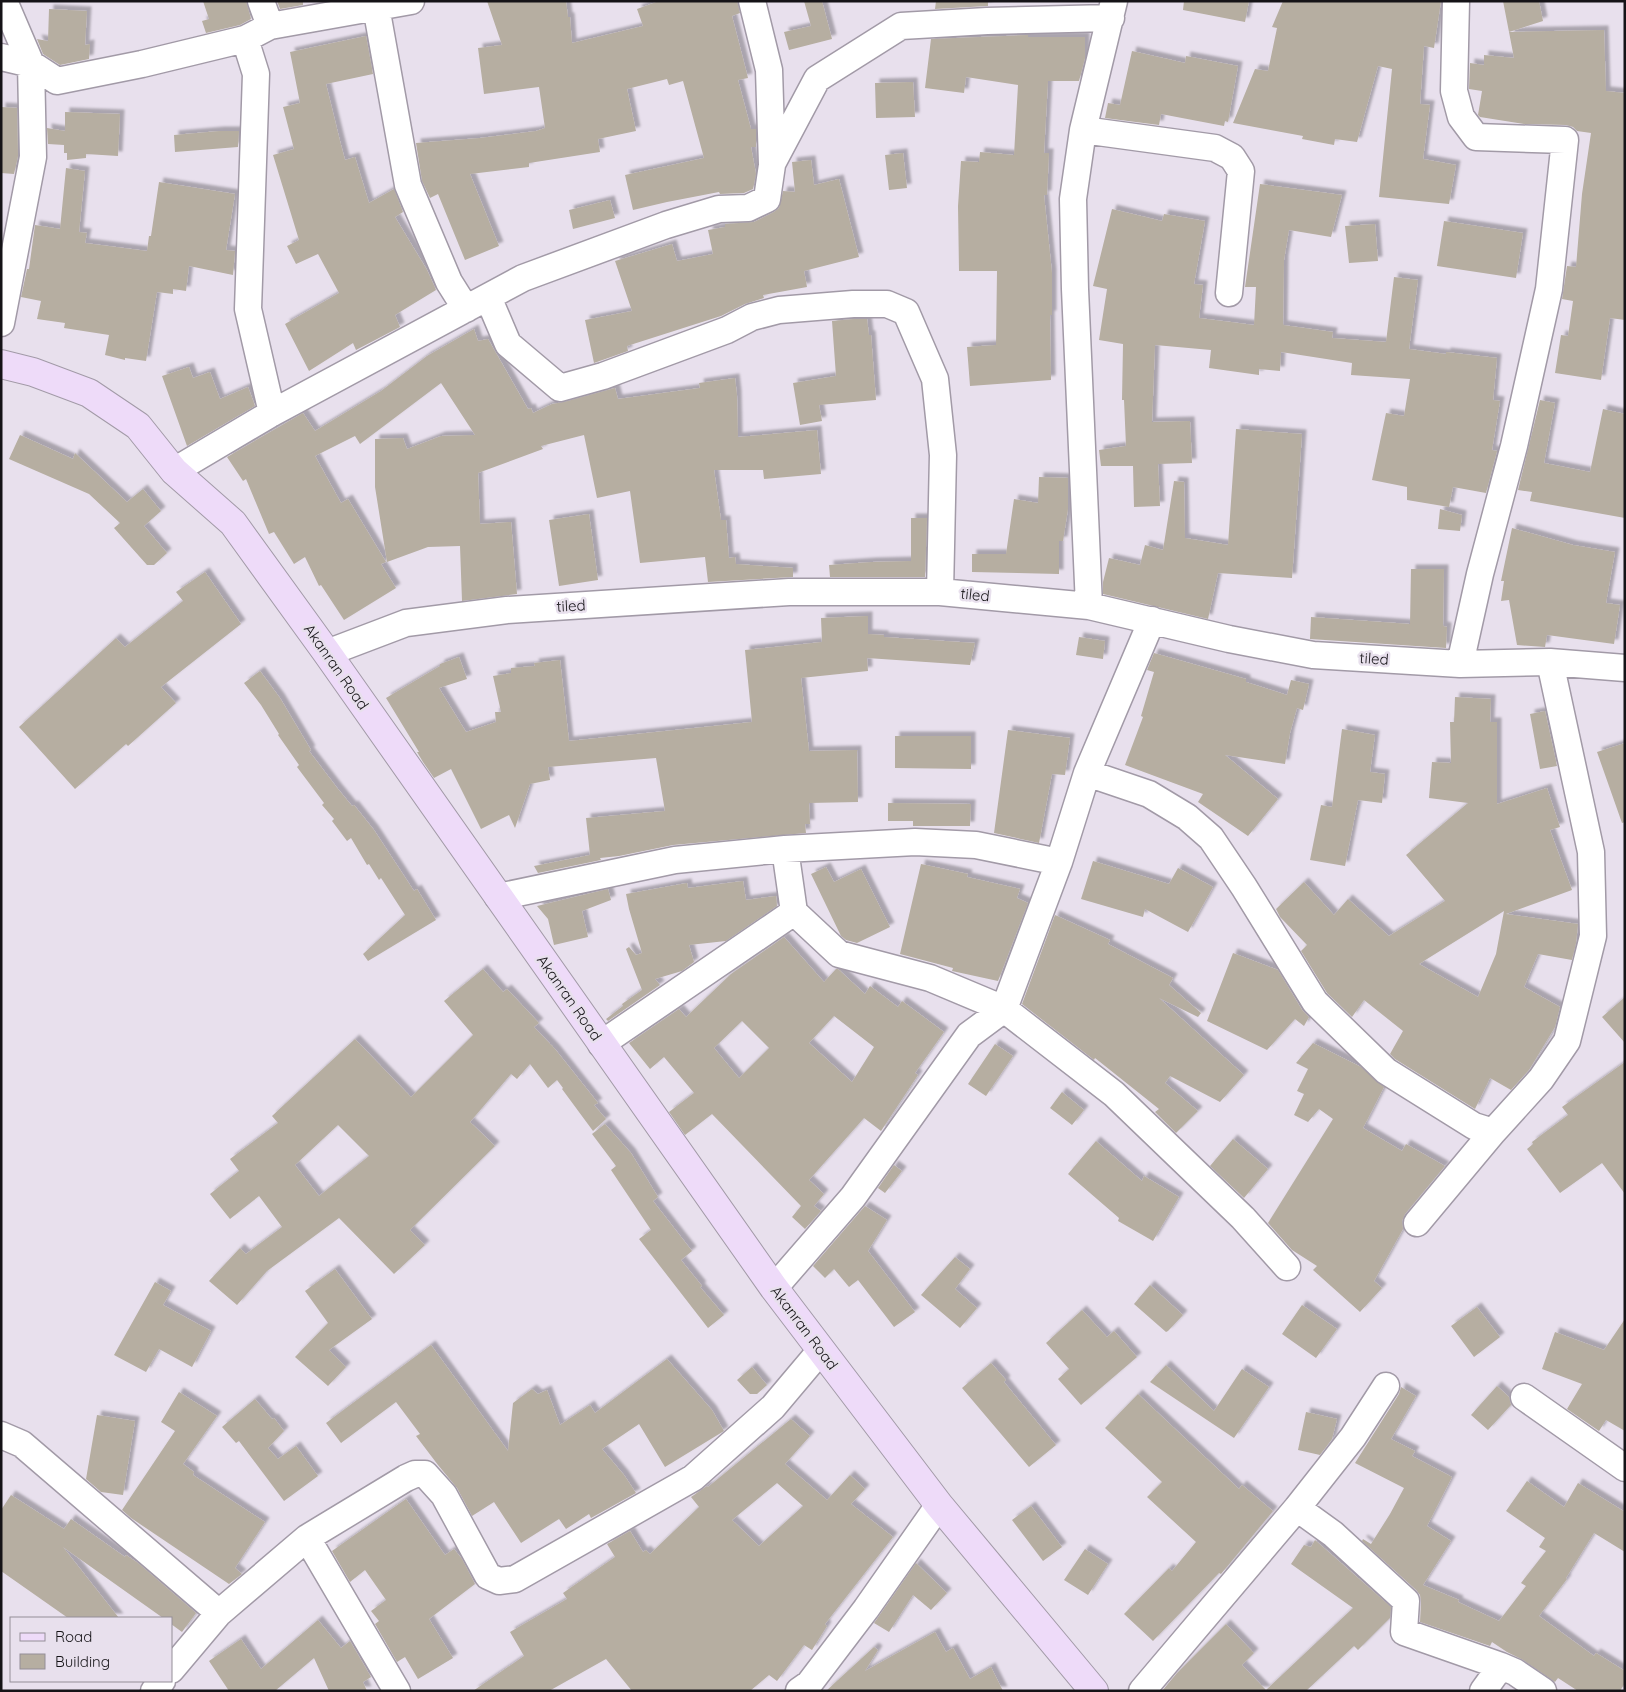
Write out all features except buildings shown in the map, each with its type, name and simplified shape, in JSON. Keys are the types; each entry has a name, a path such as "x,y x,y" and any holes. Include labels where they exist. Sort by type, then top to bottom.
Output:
{"main road":[{"name":"Akanran Road","path":"1,364 33,372 89,393 138,426 174,471 232,523 327,653 774,1288 939,1505 1094,1691"}],"street":[{"path":"1,323 33,157 31,64 4,1"},
{"path":"261,1 270,26"},
{"path":"1,57 31,64 57,81 142,64 245,39 270,26 375,4 411,1"},
{"path":"174,471 272,413 523,278 666,225 718,209 748,208 767,199 772,165 769,70 752,1"},
{"path":"1456,1 1454,91 1460,117 1476,137 1565,140 1549,289 1514,446 1480,574 1460,664"},
{"path":"375,4 408,185 449,282 477,303 508,344 560,388 603,376 727,330 752,317 779,310 853,304 887,304 906,312 935,379 943,455 940,592"},
{"path":"772,165 818,78 901,26 1113,10 1083,130 1073,199 1089,606"},
{"path":"245,39 256,74 248,309 272,413"},
{"path":"1083,130 1216,148 1232,157 1241,172 1229,293"},
{"name":"tiled","path":"327,653 406,623 507,610 789,592 940,592 1089,606 1230,639 1313,655 1460,664 1550,662 1625,668"},
{"path":"774,1288 852,1197 969,1035 1004,1009 1059,862 1087,773 1152,620"},
{"path":"1417,1224 1492,1132 1541,1079 1567,1040 1593,936 1591,852 1550,662"},
{"path":"1087,773 1149,794 1187,817 1211,838 1244,887 1315,1002 1386,1071 1474,1126 1492,1132"},
{"path":"498,897 675,860 785,849 916,842 976,845 1059,862"},
{"path":"785,849 794,912 839,954 930,978 1004,1009 1114,1094 1243,1218 1287,1267"},
{"path":"601,1044 794,912"},
{"path":"172,1669 219,1613 307,1538 415,1474 425,1474 444,1495 488,1576 499,1581 515,1579 693,1478 773,1407 821,1350"},
{"path":"1142,1691 1296,1508 1353,1437 1386,1386"},
{"path":"1524,1397 1625,1468"},
{"path":"1,1435 22,1444 219,1613"},
{"path":"799,1691 809,1684 866,1609 939,1505"},
{"path":"1296,1508 1333,1534 1406,1601 1404,1632 1502,1666 1515,1672 1543,1691"},
{"path":"307,1538 397,1691"},
{"path":"1483,1691 1502,1666"}]}
